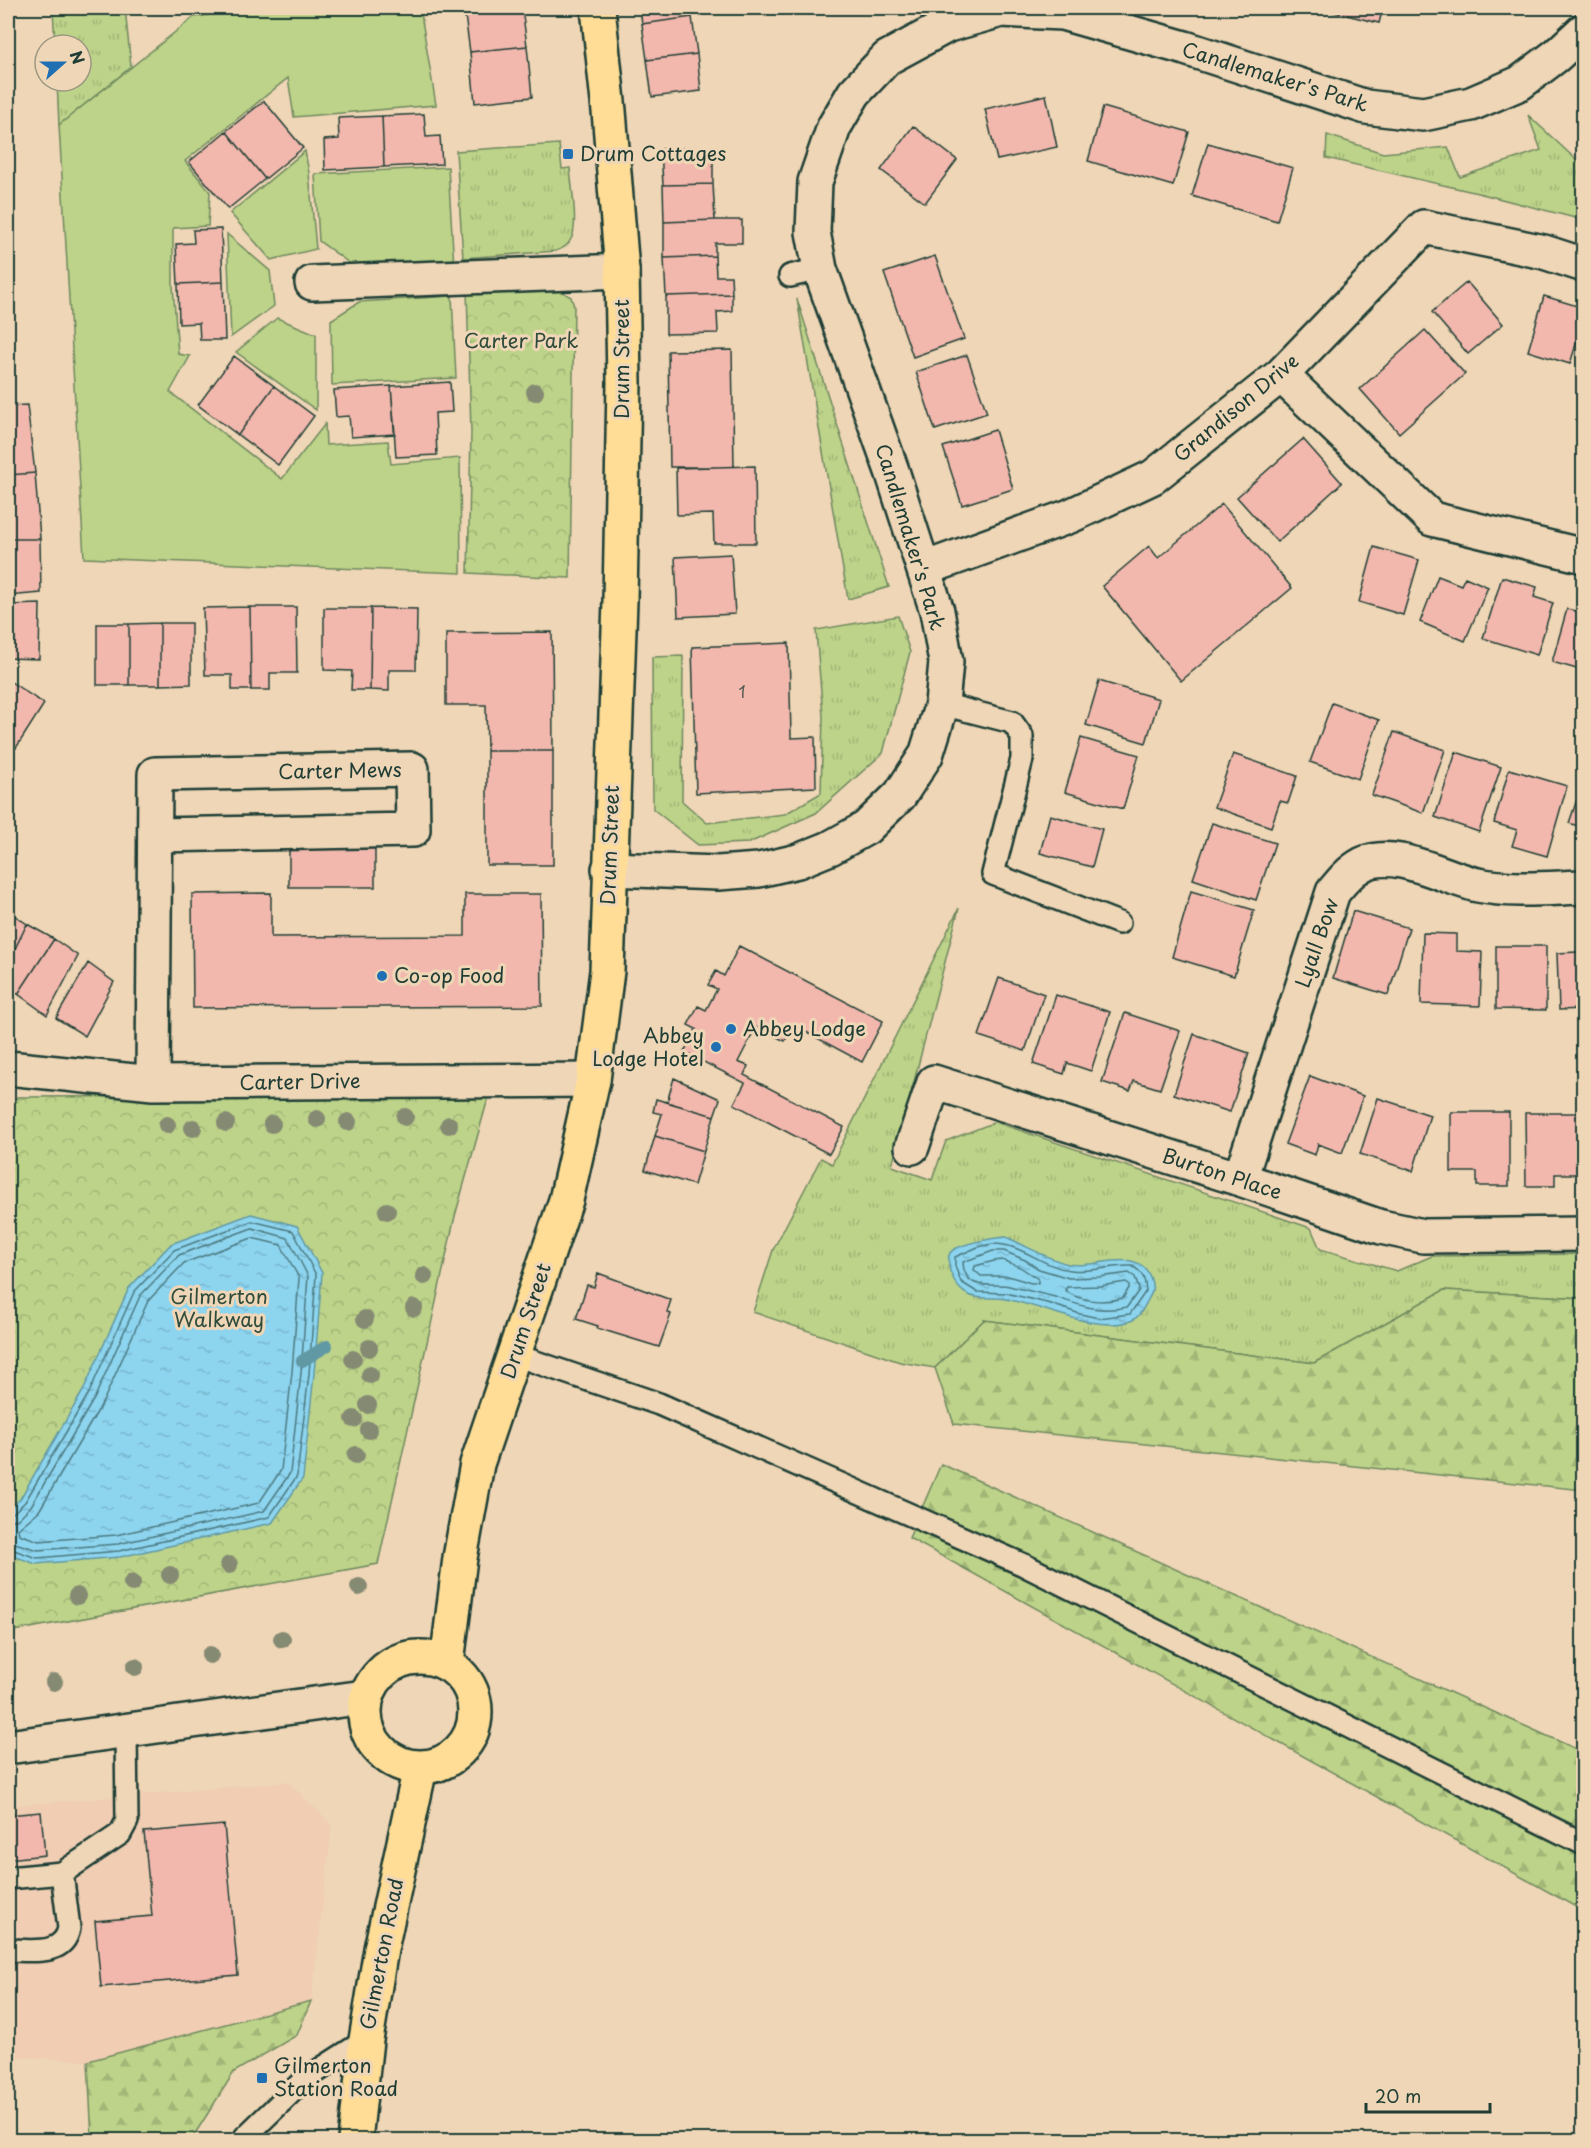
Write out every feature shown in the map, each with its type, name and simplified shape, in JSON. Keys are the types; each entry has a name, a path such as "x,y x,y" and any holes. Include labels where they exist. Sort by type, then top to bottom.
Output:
{"main road":[{"name":"Drum Street","path":"447,1663 460,1558 477,1464 566,1200 593,1080 607,971 620,601 624,382 622,271 598,8"},
{"path":"425,1656 447,1663 461,1674 470,1690 474,1708 473,1726 466,1744 452,1757 438,1765 420,1768 397,1763 377,1748 366,1724 364,1697 379,1673 399,1659 425,1656"},
{"name":"Gilmerton Road","path":"355,2140 366,2040 381,1948 420,1768"}],"street":[{"name":"Candlemaker's Park","path":"609,869 718,873 759,870 798,861 830,848 866,828 900,795 926,755 942,704 946,662 937,611 892,471 805,273 813,232 815,182 834,127 854,93 886,58 945,16 1001,10 1062,13 1185,48 1366,107 1423,114 1472,104 1520,83 1557,55 1584,30"},
{"name":"Grandison Drive","path":"924,569 1070,516 1153,477 1281,375 1424,227 1544,252 1584,265"},
{"path":"312,283 622,271"},
{"path":"1281,375 1432,519 1584,556"},
{"name":"Carter Mews","path":"153,1083 156,835 154,774 412,769 412,830 156,835"},
{"name":"Lyall Bow","path":"1240,1179 1333,892 1349,873 1365,863 1391,859 1477,885 1584,887"},
{"name":"Carter Drive","path":"8,1068 153,1083 593,1080"},
{"name":"Burton Place","path":"912,1147 934,1082 1240,1179 1381,1227 1423,1236 1584,1234"},
{"path":"8,1747 364,1697"}],"lane":[{"path":"942,704 1012,722 1022,736 1022,759 993,874 1119,923"},
{"path":"515,1355 660,1404 1024,1565 1584,1844"},
{"path":"8,1878 62,1873 120,1834 125,1828 127,1821 126,1731"},
{"path":"8,1950 56,1948 63,1944 68,1936 69,1928 62,1873"},
{"path":"244,2140 305,2079 366,2040"}],"shaded area":[{"path":"288,1782 332,1825 311,2001 88,2061 8,2056 8,1806"}],"green space":[{"path":"53,8 125,8 131,67 59,125 58,93 93,93 93,33 54,33"},
{"path":"269,8 420,8 436,105 294,117 288,78 185,161 210,192 208,226 173,228 173,285 178,354 190,356 170,392 282,479 325,424 326,445 388,441 391,464 460,458 461,573 84,558 59,125 194,17"},
{"path":"1528,115 1583,166 1583,220 1326,158 1327,135 1383,153 1448,147 1460,177 1541,150"},
{"path":"559,144 562,169 570,168 574,205 573,233 568,243 556,251 463,258 456,151"},
{"path":"305,151 316,249 271,260 230,213"},
{"path":"448,167 454,267 360,271 319,241 315,174"},
{"path":"227,234 270,271 274,306 231,337"},
{"name":"Carter Park","path":"556,288 571,297 574,306 570,578 468,573 471,433 467,289"},
{"path":"452,296 456,378 332,385 331,320 359,302"},
{"path":"797,299 889,587 848,599"},
{"path":"277,318 316,334 316,410 236,352"},
{"path":"898,616 910,652 883,753 816,813 749,843 698,845 653,809 652,657 683,656 682,801 707,823 785,814 821,793 823,716 816,630"},
{"path":"959,908 892,1166 932,1180 946,1141 995,1122 1311,1228 1320,1249 1397,1271 1432,1256 1583,1254 1583,1298 1444,1290 1314,1363 984,1320 935,1368 900,1362 753,1312 773,1250 821,1158 832,1164"},
{"name":"Gilmerton Walkway","path":"489,1095 455,1216 378,1564 8,1632 8,1114 17,1097"},
{"path":"1444,1290 1583,1298 1583,1490 954,1424 935,1368 984,1320 1314,1363"},
{"path":"941,1464 1583,1752 1583,1911 909,1538"},
{"path":"311,2001 297,2035 234,2072 191,2140 92,2140 88,2061"}],"water":[{"path":"251,1214 297,1226 322,1273 303,1478 272,1523 120,1557 36,1564 8,1554 8,1510 20,1499 83,1391 129,1288 171,1244"},
{"path":"1006,1237 1068,1264 1125,1260 1136,1262 1150,1277 1152,1288 1150,1296 1141,1313 1133,1320 1119,1324 1104,1324 1087,1322 1005,1299 975,1297 962,1291 950,1271 948,1260 950,1253 967,1244"}],"building":[{"path":"464,8 522,8 527,46 470,52"},
{"path":"640,8 691,8 692,17 642,24"},
{"path":"1318,8 1383,8 1379,23"},
{"path":"1414,8 1430,8 1415,12"},
{"path":"692,17 697,54 647,60 642,24"},
{"path":"527,46 532,97 475,103 470,52"},
{"path":"697,54 701,91 652,97 647,60"},
{"path":"1046,95 1057,147 997,160 985,109"},
{"path":"264,101 303,148 265,179 226,131"},
{"path":"1103,107 1189,132 1173,186 1088,161"},
{"path":"424,114 426,137 440,136 442,164 384,167 382,116"},
{"path":"382,116 384,167 325,170 324,140 339,139 338,118"},
{"path":"913,126 957,160 925,203 881,170"},
{"path":"226,131 265,179 228,209 189,162"},
{"path":"1208,143 1293,168 1277,221 1192,196"},
{"path":"713,148 713,184 663,185 661,149"},
{"path":"713,184 715,220 664,222 663,185"},
{"path":"742,220 742,243 715,243 715,256 664,258 664,222"},
{"path":"221,229 223,282 178,284 176,244 194,243 193,230"},
{"path":"715,256 716,276 731,276 732,294 666,296 664,258"},
{"path":"935,256 964,339 913,357 884,273"},
{"path":"223,282 225,340 200,340 199,323 179,324 178,284"},
{"path":"1467,282 1503,324 1468,354 1432,312"},
{"path":"732,294 732,311 717,312 718,333 666,334 666,296"},
{"path":"1544,296 1584,308 1584,318 1570,364 1528,351"},
{"path":"1425,330 1465,374 1399,433 1360,389"},
{"path":"732,350 734,467 670,467 668,351"},
{"path":"967,355 987,413 935,430 916,372"},
{"path":"234,356 274,386 238,435 198,405"},
{"path":"450,382 452,412 435,413 437,455 396,457 391,386"},
{"path":"274,386 314,416 278,465 238,435"},
{"path":"391,386 395,434 351,437 349,416 336,417 334,390"},
{"path":"27,405 35,473 8,475 8,406"},
{"path":"995,430 1013,489 962,505 943,447"},
{"path":"1303,439 1342,483 1277,542 1237,497"},
{"path":"755,466 756,543 714,543 713,514 677,515 676,468"},
{"path":"35,473 40,539 8,539 8,475"},
{"path":"1222,504 1292,588 1181,681 1102,586 1149,546 1158,558"},
{"path":"8,539 40,539 41,593 8,596"},
{"path":"1374,547 1419,560 1403,615 1359,602"},
{"path":"731,554 735,614 678,617 675,557"},
{"path":"1438,576 1461,585 1465,577 1488,587 1465,641 1420,622"},
{"path":"1502,577 1537,587 1534,597 1553,603 1537,655 1483,638"},
{"path":"40,604 39,659 8,658 8,605"},
{"path":"250,607 296,607 297,673 270,673 270,690 251,690"},
{"path":"250,607 251,690 232,690 232,675 205,675 203,608"},
{"path":"324,608 371,608 370,690 351,690 352,671 324,670"},
{"path":"371,608 417,609 416,670 389,670 389,691 370,690"},
{"path":"1567,609 1584,613 1584,671 1552,662"},
{"path":"160,623 191,623 191,684 160,685"},
{"path":"160,623 160,685 129,685 129,624"},
{"path":"97,624 129,624 129,685 97,685"},
{"path":"552,632 553,751 487,751 486,705 446,705 446,633"},
{"path":"789,643 791,738 815,737 816,787 696,793 692,647"},
{"path":"8,680 44,704 16,748 8,743"},
{"path":"1099,681 1159,699 1146,743 1086,725"},
{"path":"1332,703 1379,720 1358,779 1310,762"},
{"path":"1394,732 1445,750 1423,813 1372,795"},
{"path":"1081,738 1139,755 1123,809 1065,792"},
{"path":"487,751 553,751 553,865 487,865"},
{"path":"1456,752 1501,767 1479,832 1435,817"},
{"path":"1233,754 1297,776 1288,803 1280,801 1271,827 1214,807"},
{"path":"1509,769 1567,786 1547,856 1512,846 1517,830 1494,823"},
{"path":"1584,779 1584,828 1569,823"},
{"path":"1050,815 1102,829 1092,867 1040,853"},
{"path":"1212,823 1275,843 1256,900 1193,879"},
{"path":"375,846 375,887 289,887 289,847"},
{"path":"1191,891 1254,910 1234,976 1172,957"},
{"path":"271,893 271,937 465,936 465,894 541,894 542,1006 193,1008 192,894"},
{"path":"8,911 27,924 8,963"},
{"path":"1353,911 1409,928 1388,995 1333,978"},
{"path":"27,924 54,939 18,994 8,990 8,963"},
{"path":"1423,933 1456,934 1456,951 1482,952 1480,1006 1421,1004"},
{"path":"54,939 78,956 47,1015 18,994"},
{"name":"Abbey Lodge Hotel","path":"739,946 883,1021 862,1062 793,1025 785,1041 756,1027 738,1062 748,1066 744,1075 844,1127 829,1154 734,1104 745,1083 684,1052 696,1029 688,1025 698,1006 706,1010 717,989 708,985 716,971 724,976"},
{"path":"1496,946 1546,946 1546,1010 1496,1009"},
{"path":"1584,952 1584,1009 1559,1010 1557,953"},
{"path":"88,963 114,982 85,1036 56,1018"},
{"path":"999,978 1044,994 1025,1051 979,1036"},
{"path":"1056,995 1110,1012 1091,1071 1067,1063 1064,1074 1033,1064"},
{"path":"1125,1013 1180,1031 1160,1089 1134,1081 1130,1091 1102,1082"},
{"path":"1194,1034 1249,1053 1230,1112 1174,1094"},
{"path":"1310,1076 1363,1096 1342,1153 1318,1144 1315,1155 1285,1144"},
{"path":"674,1078 720,1099 714,1116 667,1102"},
{"path":"1378,1098 1430,1115 1413,1171 1360,1154"},
{"path":"656,1099 714,1116 704,1151 655,1136 662,1114 653,1112"},
{"path":"1451,1112 1509,1112 1509,1186 1477,1186 1477,1172 1451,1172"},
{"path":"1525,1113 1582,1113 1583,1174 1555,1174 1555,1186 1526,1186"},
{"path":"655,1136 704,1151 694,1185 645,1170"},
{"path":"598,1273 671,1300 667,1312 671,1314 659,1347 597,1328 598,1326 576,1319 587,1285 594,1287"},
{"path":"41,1812 45,1855 8,1859 8,1815"},
{"path":"224,1825 238,1975 101,1987 95,1921 152,1916 144,1832"}],"waterway":[{"path":"302,1361 327,1346"}],"place":[{"name":"Drum Cottages","path":"568,154"},
{"name":"Co-op Food","path":"382,976"},
{"name":"Abbey Lodge","path":"731,1029"},
{"name":"Abbey Lodge Hotel","path":"716,1047"},
{"name":"Gilmerton Station Road","path":"262,2078"}]}
